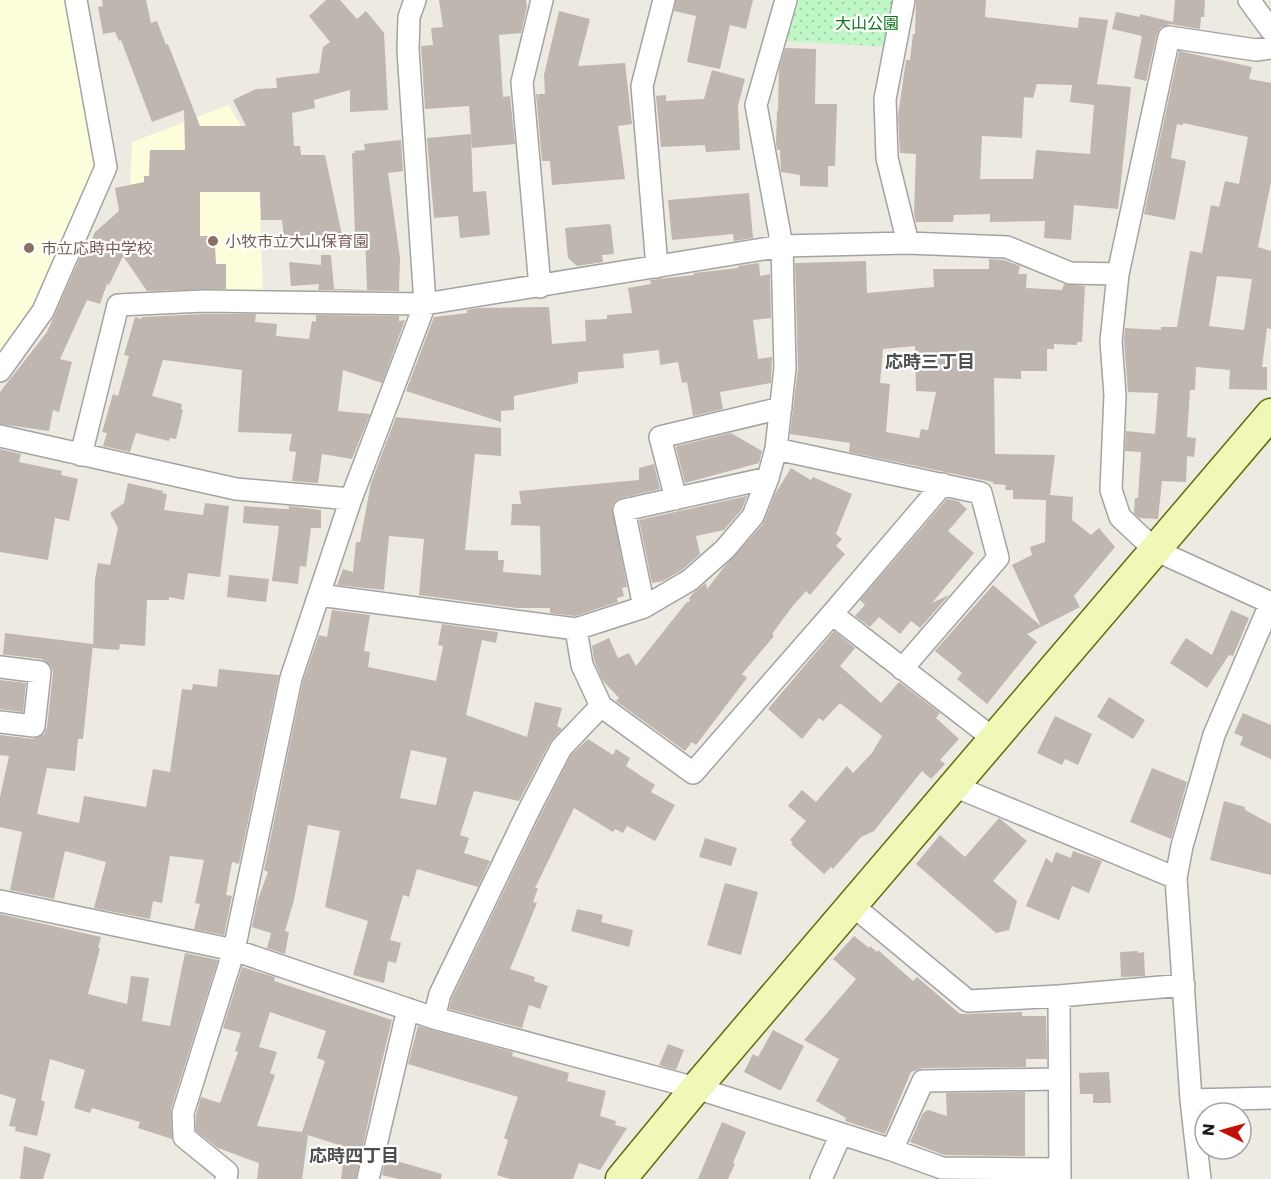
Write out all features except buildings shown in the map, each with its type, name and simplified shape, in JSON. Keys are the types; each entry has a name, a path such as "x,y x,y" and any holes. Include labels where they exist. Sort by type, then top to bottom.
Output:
{"street":[{"path":"0,371 43,310 106,167 76,0"},
{"path":"226,1179 227,1172 184,1137 183,1113 234,950 291,678 351,499 425,304 408,50 409,17 414,0"},
{"path":"540,286 522,82 542,0"},
{"path":"657,267 642,86 664,0"},
{"path":"320,595 576,629 644,607 690,580 725,549 753,516 768,478 776,449 785,368 782,246 756,105 786,0"},
{"path":"904,0 885,99 887,158 908,243"},
{"path":"1249,0 1271,30"},
{"path":"1200,1179 1191,1100 1176,878 1182,846 1214,735 1271,602 1155,550 1120,517 1111,490 1115,395 1111,341 1118,274 1169,37 1256,50 1271,48"},
{"path":"81,455 118,305 204,301 425,304 782,246 908,243 1007,247 1070,273 1118,274"},
{"path":"676,499 660,436 781,408"},
{"path":"621,1179 852,904 1271,414"},
{"path":"0,436 236,489 351,499"},
{"path":"776,449 981,493 998,558 902,669"},
{"path":"644,607 624,510 768,478"},
{"path":"576,629 582,665 601,706 693,773 943,484"},
{"path":"832,614 994,739"},
{"path":"0,668 40,672 34,726 0,722"},
{"path":"434,1018 440,994 561,748 601,706"},
{"path":"954,786 1176,878"},
{"path":"0,901 234,950 434,1018 696,1088 892,1150 942,1174 1060,1174 1059,996"},
{"path":"852,904 968,1001 1184,985"},
{"path":"368,1179 408,1009"},
{"path":"892,1150 923,1081 1059,1079"},
{"path":"1191,1100 1271,1098"},
{"path":"821,1179 841,1134"}],"shaded area":[{"name":"市立応時中学校","path":"0,0 66,0 95,167 24,324 0,355"},
{"name":"小牧市立大山保育園","path":"229,105 258,157 263,295 202,295 130,187 132,142"}],"green space":[{"name":"大山公園","path":"799,0 897,0 889,47 785,41"}],"place":[{"name":"小牧市立大山保育園","path":"213,241"},
{"name":"市立応時中学校","path":"29,248"}],"district":[{"name":"応時三丁目","path":"930,361"},
{"name":"応時四丁目","path":"354,1155"}]}
